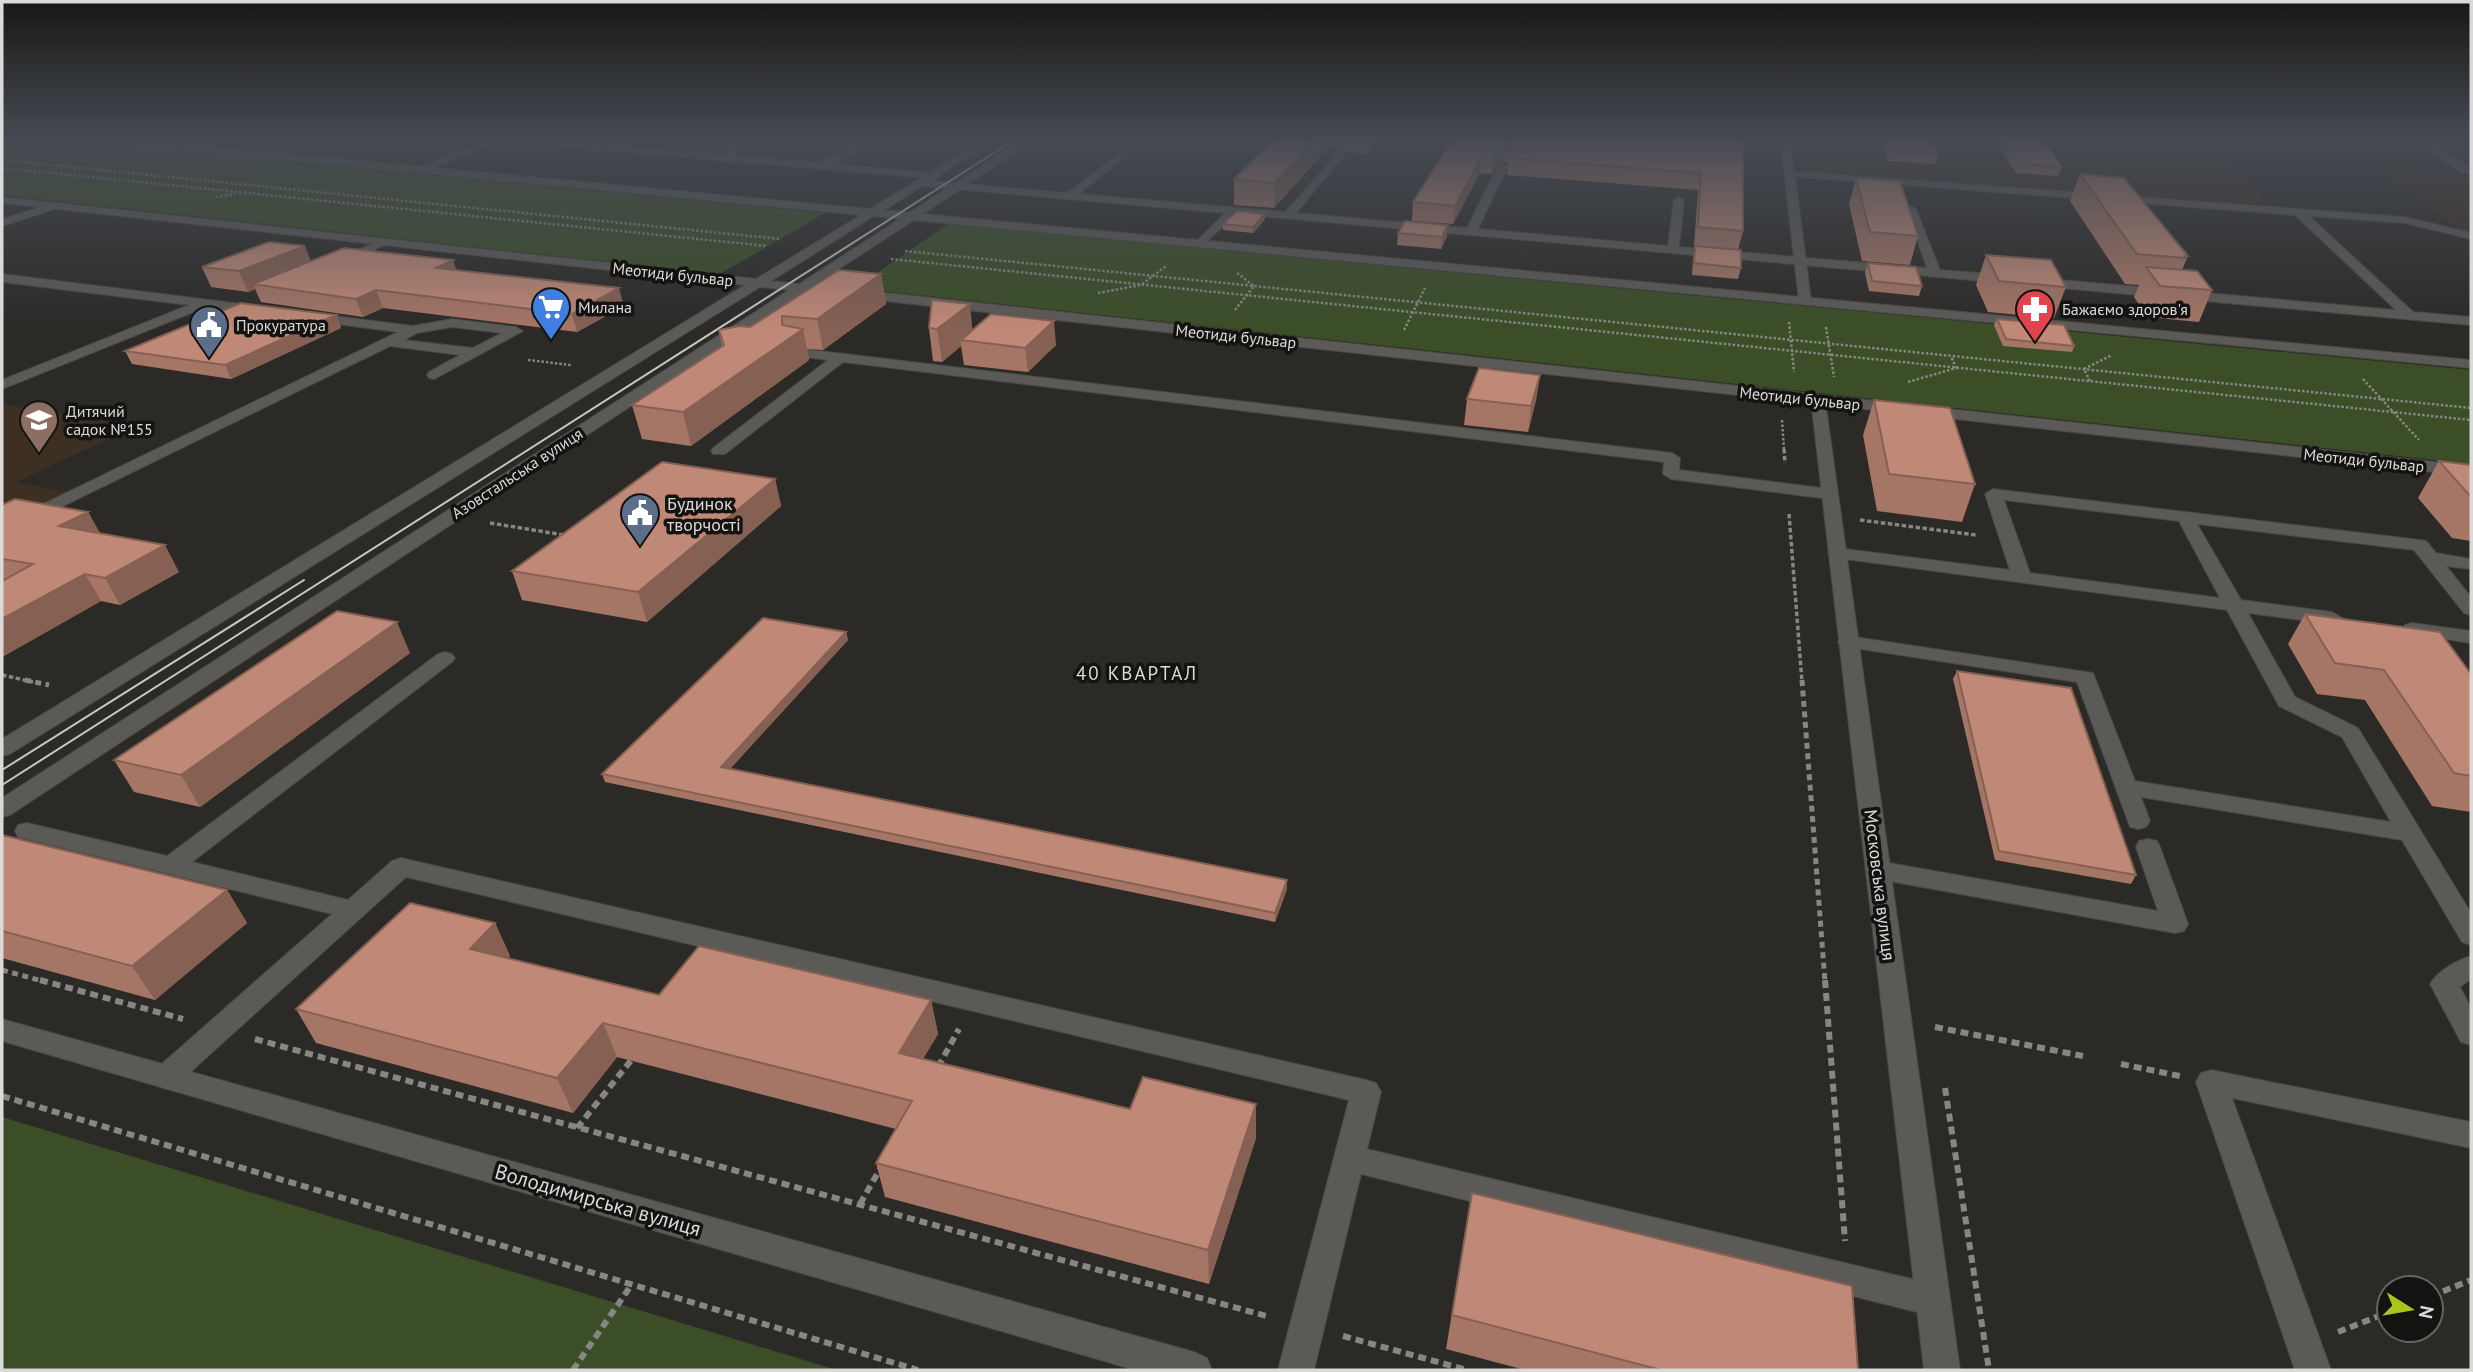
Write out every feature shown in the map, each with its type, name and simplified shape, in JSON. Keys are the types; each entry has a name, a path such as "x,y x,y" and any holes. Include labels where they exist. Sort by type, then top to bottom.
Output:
{"street":[{"name":"Меотиди бульвар","path":"11,201 2471,471"},
{"path":"746,201 2471,364"},
{"name":"Азовстальська вулиця","path":"2,749 892,201"},
{"name":"Азовстальська вулиця","path":"2,809 935,201"},
{"path":"1124,201 2024,281 2205,292 2471,321"},
{"path":"1287,216 1300,201"},
{"path":"1471,232 1486,201"},
{"path":"1673,250 1679,201"},
{"path":"1793,201 1805,301"},
{"path":"2134,201 2141,210"},
{"path":"2147,201 2405,220 2471,236"},
{"path":"2,223 54,206"},
{"path":"1911,209 1935,273"},
{"path":"1200,244 1233,211"},
{"path":"2298,212 2409,315"},
{"path":"330,265 384,242"},
{"path":"2,264 19,267 2,272"},
{"path":"2,278 268,312"},
{"path":"230,307 255,296"},
{"path":"2,386 204,303"},
{"path":"994,327 1012,311"},
{"path":"293,315 413,330"},
{"path":"2,531 413,330 452,323 516,331 434,375"},
{"path":"389,342 476,353"},
{"path":"795,352 950,365 1672,458 1671,474 1829,494"},
{"path":"719,451 841,357"},
{"name":"Московська вулиця","path":"1818,400 1942,1370"},
{"path":"2022,577 1993,494 2420,545 2471,609"},
{"path":"2185,517 2287,701 2350,733 2471,935"},
{"path":"1838,553 2353,621"},
{"path":"2430,558 2471,564"},
{"path":"2392,626 2471,637"},
{"path":"1849,642 2086,677 2138,821"},
{"path":"171,866 445,658"},
{"path":"2126,787 2410,833"},
{"path":"27,831 353,910"},
{"path":"1878,870 2175,924 2148,847"},
{"path":"166,1077 401,867 1366,1092 1296,1370"},
{"path":"2471,966 2444,984 2471,1034"},
{"name":"Володимирська вулиця","path":"2,1030 1194,1370"},
{"path":"2211,1082 2471,1135"},
{"path":"2211,1082 2309,1358"},
{"path":"1350,1158 1933,1300"}],"path":[{"path":"322,201 771,247"},
{"path":"410,201 785,239"},
{"path":"903,251 2471,408"},
{"path":"891,259 2471,420"},
{"path":"1141,285 1150,276"},
{"path":"1247,295 1254,286"},
{"path":"1787,299 1793,351 1818,400"},
{"path":"1412,312 1417,302"},
{"path":"1818,400 1831,355 1823,303"},
{"path":"2337,352 2445,468"},
{"path":"1951,356 1956,368"},
{"path":"528,360 574,366"},
{"path":"2084,369 2091,381"},
{"path":"1782,415 1847,1279"},
{"path":"1857,520 2009,539"},
{"path":"485,522 572,537"},
{"path":"2,675 53,685"},
{"path":"2,970 1467,1370"},
{"path":"934,1073 975,1001"},
{"path":"1935,1027 2083,1056"},
{"path":"578,1128 638,1051"},
{"path":"2121,1064 2211,1082"},
{"path":"2,1096 918,1370"},
{"path":"860,1204 887,1157"},
{"path":"2445,1290 2471,1280"},
{"path":"573,1370 632,1284"},
{"path":"2309,1358 2375,1320"}],"shaded area":[{"path":"2193,201 2268,201 2274,207"},
{"path":"2422,201 2471,201 2471,232 2463,232"},
{"name":"Дитячий садок №155","path":"2,404 139,425 16,482 67,492 2,524"}],"green space":[{"path":"57,201 701,201 825,213 720,274"},
{"path":"948,224 2471,370 2471,464 855,288"},
{"path":"2,1117 837,1370 2,1370"}],"building":[{"path":"1414,201 1458,201 1455,206"},
{"path":"1699,201 1743,201 1743,231 1698,227"},
{"path":"1862,201 1907,201 1918,236 1870,232"},
{"path":"2099,201 2143,201 2188,256 2137,254"},
{"path":"1237,211 1265,214 1253,227 1223,224"},
{"path":"1405,221 1448,225 1442,237 1398,233"},
{"path":"269,242 305,246 239,271 202,267"},
{"path":"1695,246 1741,250 1741,268 1694,263"},
{"path":"344,248 453,260 436,268 619,288 572,314 376,290 356,299 253,284"},
{"path":"1986,255 2051,260 2066,287 1999,281"},
{"path":"1868,263 1916,267 1922,286 1872,281"},
{"path":"2146,267 2197,271 2212,290 2160,286"},
{"path":"839,270 881,274 817,319 782,316 782,325 803,329 683,412 632,405 724,345 719,330 750,327"},
{"path":"932,300 970,304 937,329 929,328"},
{"path":"241,303 336,315 225,365 125,351"},
{"path":"991,314 1054,321 1025,348 961,340"},
{"path":"1997,319 2064,325 2074,346 2006,339"},
{"path":"1479,368 1540,375 1531,406 1467,399"},
{"path":"1874,400 1950,408 1975,484 1889,474"},
{"path":"2439,461 2471,465 2471,497"},
{"path":"662,462 775,479 638,592 512,571"},
{"path":"15,499 88,512 59,526 165,545 105,578 85,574 2,619 2,581 33,564 2,559 2,505"},
{"path":"337,611 397,622 181,775 114,760"},
{"path":"2305,614 2440,632 2471,674 2471,776 2454,773 2384,670 2335,663"},
{"path":"763,618 846,632 721,767 1287,880 1275,913 602,774"},
{"path":"1957,671 2071,688 2136,875 1999,851"},
{"path":"2,835 227,890 132,966 2,931"},
{"path":"410,903 495,923 470,949 659,995 699,946 931,1000 899,1053 1130,1109 1143,1077 1256,1104 1208,1250 876,1163 912,1101 603,1023 557,1078 296,1009"},
{"path":"1472,1193 1852,1286 1858,1370 1661,1370 1452,1315"}],"tram line":[{"path":"2,785 919,201"},
{"path":"2,770 304,580"}],"place":[{"name":"Милана","path":"551,341"},
{"name":"Бажаємо здоров'я","path":"2035,343"},
{"name":"Прокуратура","path":"209,359"},
{"name":"Дитячий садок №155","path":"39,454"},
{"name":"Будинок творчості","path":"640,547"}],"district":[{"name":"40 КВАРТАЛ","path":"1137,673"}]}
